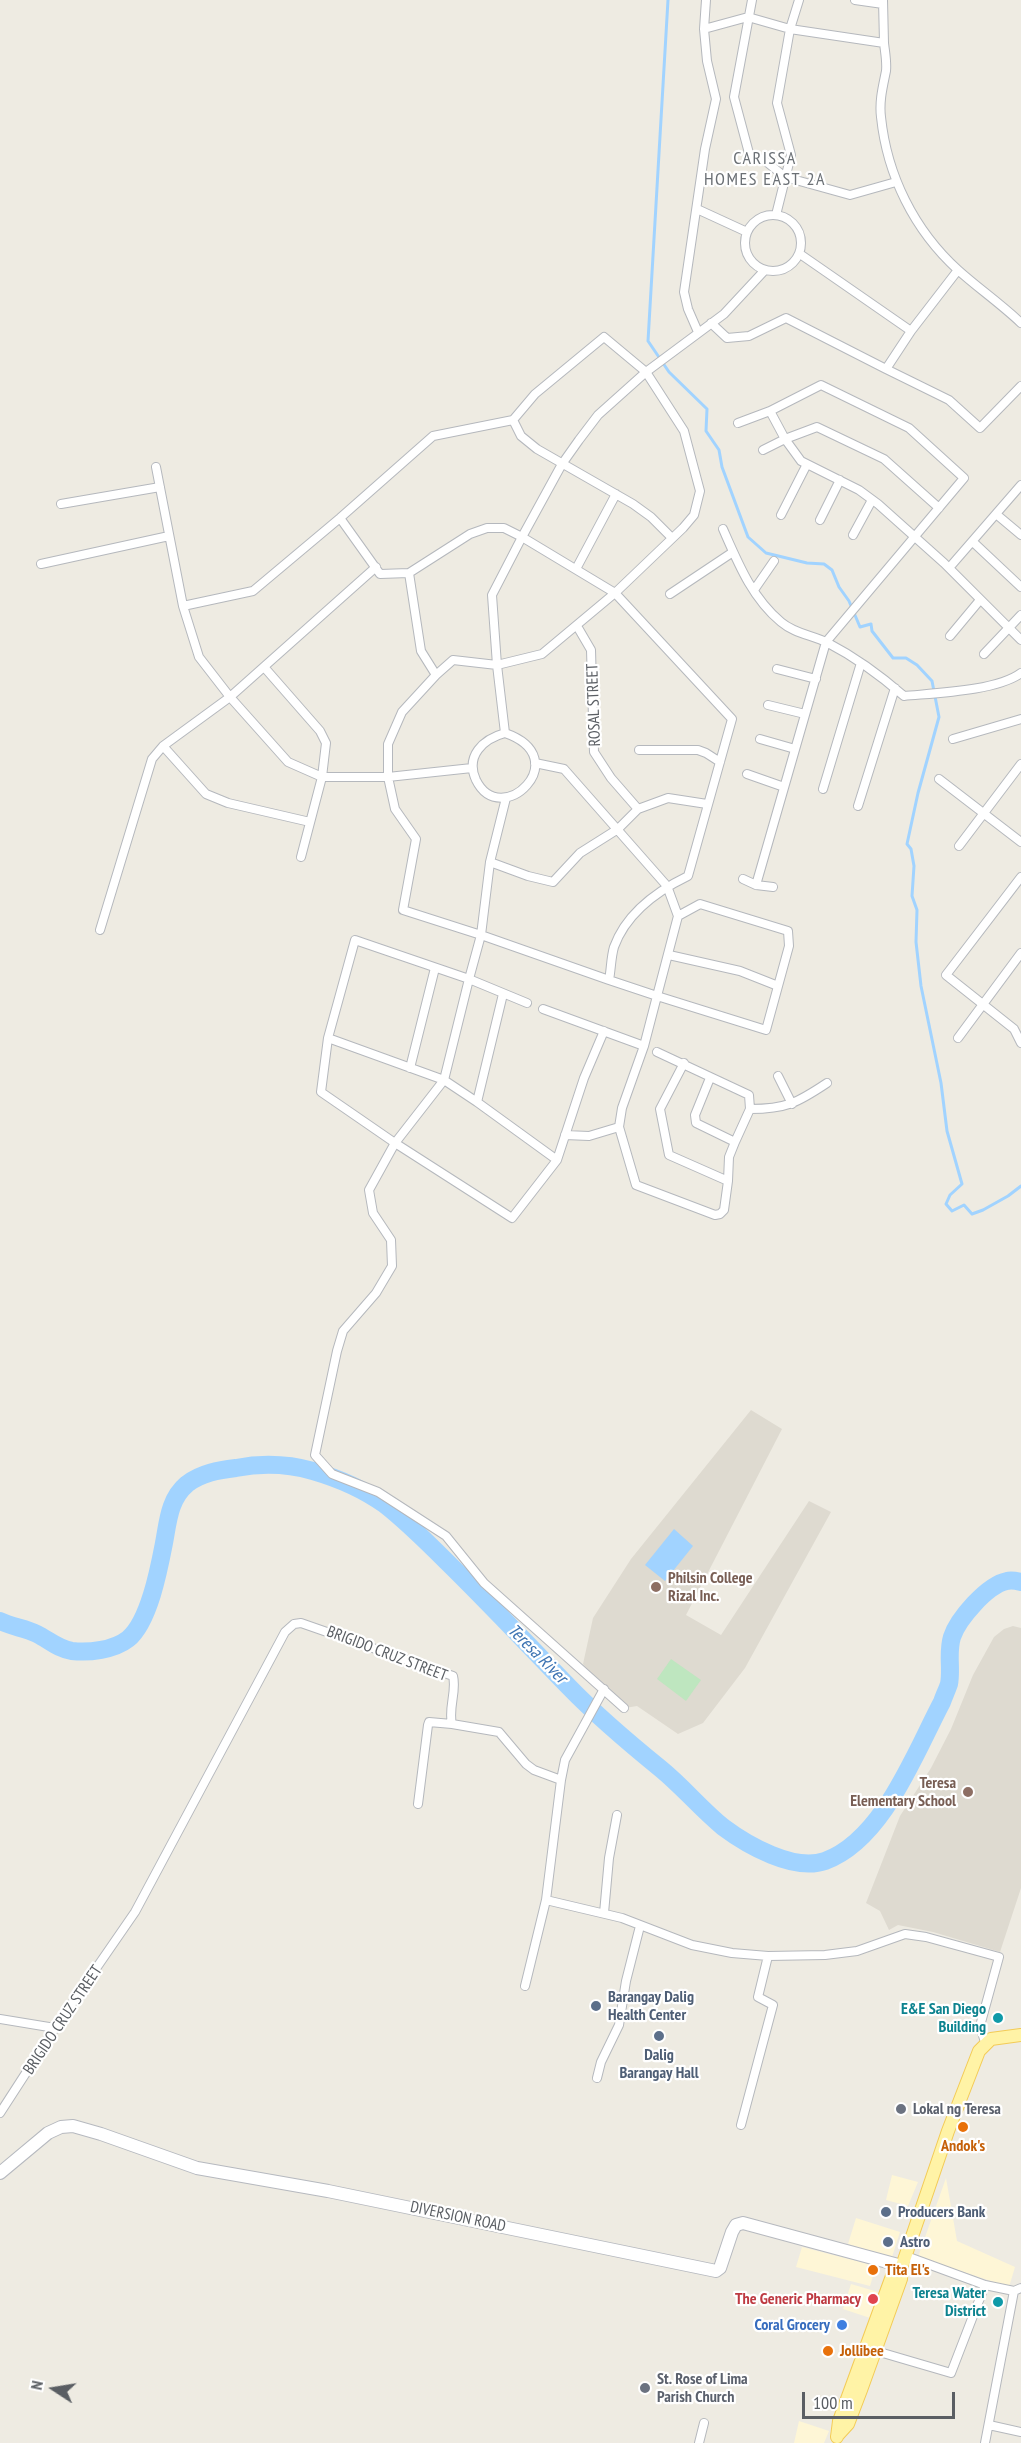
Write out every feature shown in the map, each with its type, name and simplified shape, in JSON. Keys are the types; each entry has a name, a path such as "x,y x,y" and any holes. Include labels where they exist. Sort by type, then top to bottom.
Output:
{"main road":[{"path":"836,2440 848,2424 876,2351 901,2279 904,2261 973,2064 985,2042 997,2037 1021,2035"},
{"path":"836,2440 839,2421 892,2276 904,2261"}],"street":[{"path":"698,332 688,309 684,292 705,149 716,99 706,61 706,0"},
{"path":"752,0 734,97 750,157 763,159 785,177 850,195 897,182"},
{"path":"776,215 791,155 777,103 790,30 798,0"},
{"path":"855,0 883,2 886,69 881,113 884,136 899,191 918,222 958,270 1021,323"},
{"path":"705,29 748,18 790,30 884,44"},
{"path":"697,209 747,232"},
{"path":"776,215 791,220 796,226 802,243 800,254 793,264 783,270 764,271 748,258 744,244 747,232 760,218 776,215"},
{"path":"800,254 911,331"},
{"path":"886,369 911,331 958,270"},
{"path":"505,733 492,595 562,464 598,415 646,372 724,314 764,271"},
{"path":"711,323 728,338 748,336 786,318 950,400 980,428 1021,386"},
{"path":"183,606 253,591 433,436 513,420 535,394 604,337 646,372 684,431 700,492 694,515 615,593 542,654 497,664 453,660 402,712 388,744 388,777 395,809 416,839 403,910 657,996 766,1030 789,946 788,931 700,904 678,916"},
{"path":"738,423 770,411 820,385 909,428 964,478 826,642 756,885"},
{"path":"770,411 785,439 801,461 840,480 872,500 950,568 1021,640"},
{"path":"513,420 521,436 537,449 616,494 651,517 671,537"},
{"path":"763,450 817,427 884,459 939,508"},
{"path":"781,515 807,464"},
{"path":"156,467 183,606 200,657 230,697 288,762 322,777 388,777 472,768"},
{"path":"820,520 840,480"},
{"path":"950,568 1021,485"},
{"path":"61,504 160,487"},
{"path":"576,570 616,494"},
{"path":"853,535 872,500"},
{"path":"996,514 1021,535"},
{"path":"340,518 380,574 409,573 470,534 487,528 504,528 522,537 615,593 732,719 688,876 667,886 630,917 614,948 609,980"},
{"path":"723,529 746,582 781,622 800,633 826,642 861,663 904,696 962,689 1013,679 1021,673"},
{"path":"40,564 169,536"},
{"path":"973,542 1021,587"},
{"path":"670,594 733,552"},
{"path":"754,590 774,561"},
{"path":"100,930 152,759 163,746 230,697 375,567"},
{"path":"409,573 421,651 436,675"},
{"path":"950,636 980,600"},
{"path":"984,654 1021,615"},
{"name":"ROSAL STREET","path":"577,626 591,650 594,752 611,778 638,809"},
{"path":"823,789 861,663"},
{"path":"264,667 326,743 322,777 301,857"},
{"path":"777,669 816,679"},
{"path":"858,806 895,688"},
{"path":"768,705 805,714"},
{"path":"953,739 1021,719"},
{"path":"505,733 519,738 530,748 535,763 531,781 521,792 506,798 489,794 477,783 472,768 476,751 490,737 505,733"},
{"path":"760,739 795,749"},
{"path":"163,746 206,794 228,803 310,822"},
{"path":"639,750 698,750 720,762"},
{"path":"535,763 564,769 667,886 678,916 644,1046 622,1108 619,1127 636,1185 715,1215 720,1214 724,1210 729,1157 750,1109 749,1095 657,1052"},
{"path":"959,846 1021,764"},
{"path":"747,774 784,787"},
{"path":"939,779 1021,842"},
{"path":"506,798 490,862 481,935 444,1080 395,1143 369,1190 373,1213 391,1240 392,1266 376,1293 343,1331 315,1455 332,1474 378,1492 446,1536 484,1583 624,1708"},
{"path":"490,862 528,876 553,882 580,853 618,830 638,809 668,798 707,804"},
{"path":"1020,1036 946,975 1021,877"},
{"path":"743,879 756,885 773,887"},
{"path":"528,1003 469,979 356,940 328,1038 321,1092 395,1143 512,1218 557,1160 584,1078 604,1030"},
{"path":"958,1038 1021,953"},
{"path":"669,955 740,971 778,986"},
{"path":"410,1068 435,968"},
{"path":"477,1102 503,994"},
{"path":"543,1009 644,1046"},
{"path":"328,1038 444,1080 557,1160"},
{"path":"684,1063 660,1109 669,1155 728,1181"},
{"path":"778,1076 792,1104"},
{"path":"710,1078 695,1115 696,1123 735,1142"},
{"path":"750,1109 776,1109 792,1104 827,1083"},
{"path":"565,1135 589,1136 619,1127"},
{"name":"BRIGIDO CRUZ STREET","path":"0,2113 3,2104 135,1912 285,1632 294,1624 308,1624 453,1676 450,1716 452,1724"},
{"path":"525,1986 546,1900 565,1760 604,1689"},
{"path":"418,1804 429,1722 499,1732 526,1764 534,1770 561,1780"},
{"path":"604,1913 609,1858 617,1815"},
{"path":"546,1900 604,1913 692,1945 732,1953 768,1956 825,1955 857,1951 905,1934 926,1937 999,1957 980,2026 985,2042"},
{"path":"597,2078 601,2062 619,2025 626,1980 640,1926"},
{"path":"741,2125 773,2005 758,1997 768,1956"},
{"path":"0,2019 55,2028"},
{"name":"DIVERSION ROAD","path":"0,2173 48,2133 61,2127 73,2126 196,2168 328,2191 716,2271 720,2268 732,2232 736,2225 743,2223 904,2261"},
{"path":"904,2261 985,2285 1017,2289 985,2443"},
{"path":"876,2351 951,2373 985,2285"},
{"path":"699,2443 704,2423"},
{"path":"989,2426 1021,2432"}],"shaded area":[{"name":"Philsin College Rizal Inc.","path":"751,1410 782,1429 686,1615 721,1635 809,1501 831,1512 745,1668 703,1723 678,1734 637,1706 625,1708 606,1693 583,1664 593,1618 631,1559"},
{"name":"Teresa Elementary School","path":"1013,1626 1021,1628 1021,1888 1000,1952 933,1932 898,1925 889,1930 880,1911 866,1903 900,1816 931,1768 951,1729 973,1675 994,1637 1004,1629"},
{"path":"892,2175 918,2182 908,2206 886,2200"},
{"path":"946,2178 957,2241 1015,2267 1009,2287 918,2257"},
{"path":"856,2218 900,2232 892,2257 848,2244"},
{"path":"802,2247 876,2266 870,2286 796,2267"},
{"path":"851,2284 878,2292 870,2318 843,2309"},
{"path":"799,2421 829,2431 824,2443 794,2443"}],"green space":[{"path":"671,1659 701,1680 686,1701 657,1679"}],"water":[{"path":"674,1529 693,1546 665,1581 645,1565"}],"waterway":[{"path":"668,0 648,341 669,372 707,409 706,431 719,450 722,467 748,537 766,553 807,563 824,564 832,570 860,627 871,624 872,631 893,658 906,658 917,665 932,681 939,717 907,844 911,849 914,866 912,896 917,910 916,942 921,986 941,1083 947,1131 962,1184 950,1195 946,1204 952,1211 964,1205 972,1214 1008,1196 1021,1186"},
{"name":"Teresa River","path":"0,1621 32,1632 67,1650 86,1652 116,1646 128,1639 142,1620 159,1567 170,1511 176,1497 187,1484 210,1473 255,1465 285,1466 313,1471 359,1489 400,1517 462,1576 591,1709 669,1776 723,1827 771,1855 799,1863 813,1863 825,1861 846,1850 864,1834 895,1793 949,1684 952,1637 960,1621 991,1589 1007,1581 1021,1582"}],"place":[{"name":"Philsin College Rizal Inc.","path":"656,1587"},
{"name":"Teresa Elementary School","path":"968,1792"},
{"name":"Barangay Dalig Health Center","path":"596,2006"},
{"name":"E&E San Diego Building","path":"998,2018"},
{"name":"Dalig Barangay Hall","path":"659,2036"},
{"name":"Lokal ng Teresa","path":"901,2109"},
{"name":"Andok's","path":"963,2127"},
{"name":"Producers Bank","path":"886,2212"},
{"name":"Astro","path":"888,2242"},
{"name":"Tita El's","path":"873,2270"},
{"name":"The Generic Pharmacy","path":"873,2299"},
{"name":"Teresa Water District","path":"998,2302"},
{"name":"Coral Grocery","path":"842,2325"},
{"name":"Jollibee","path":"828,2351"},
{"name":"St. Rose of Lima Parish Church","path":"645,2388"}],"district":[{"name":"CARISSA HOMES EAST 2A","path":"765,169"}]}
